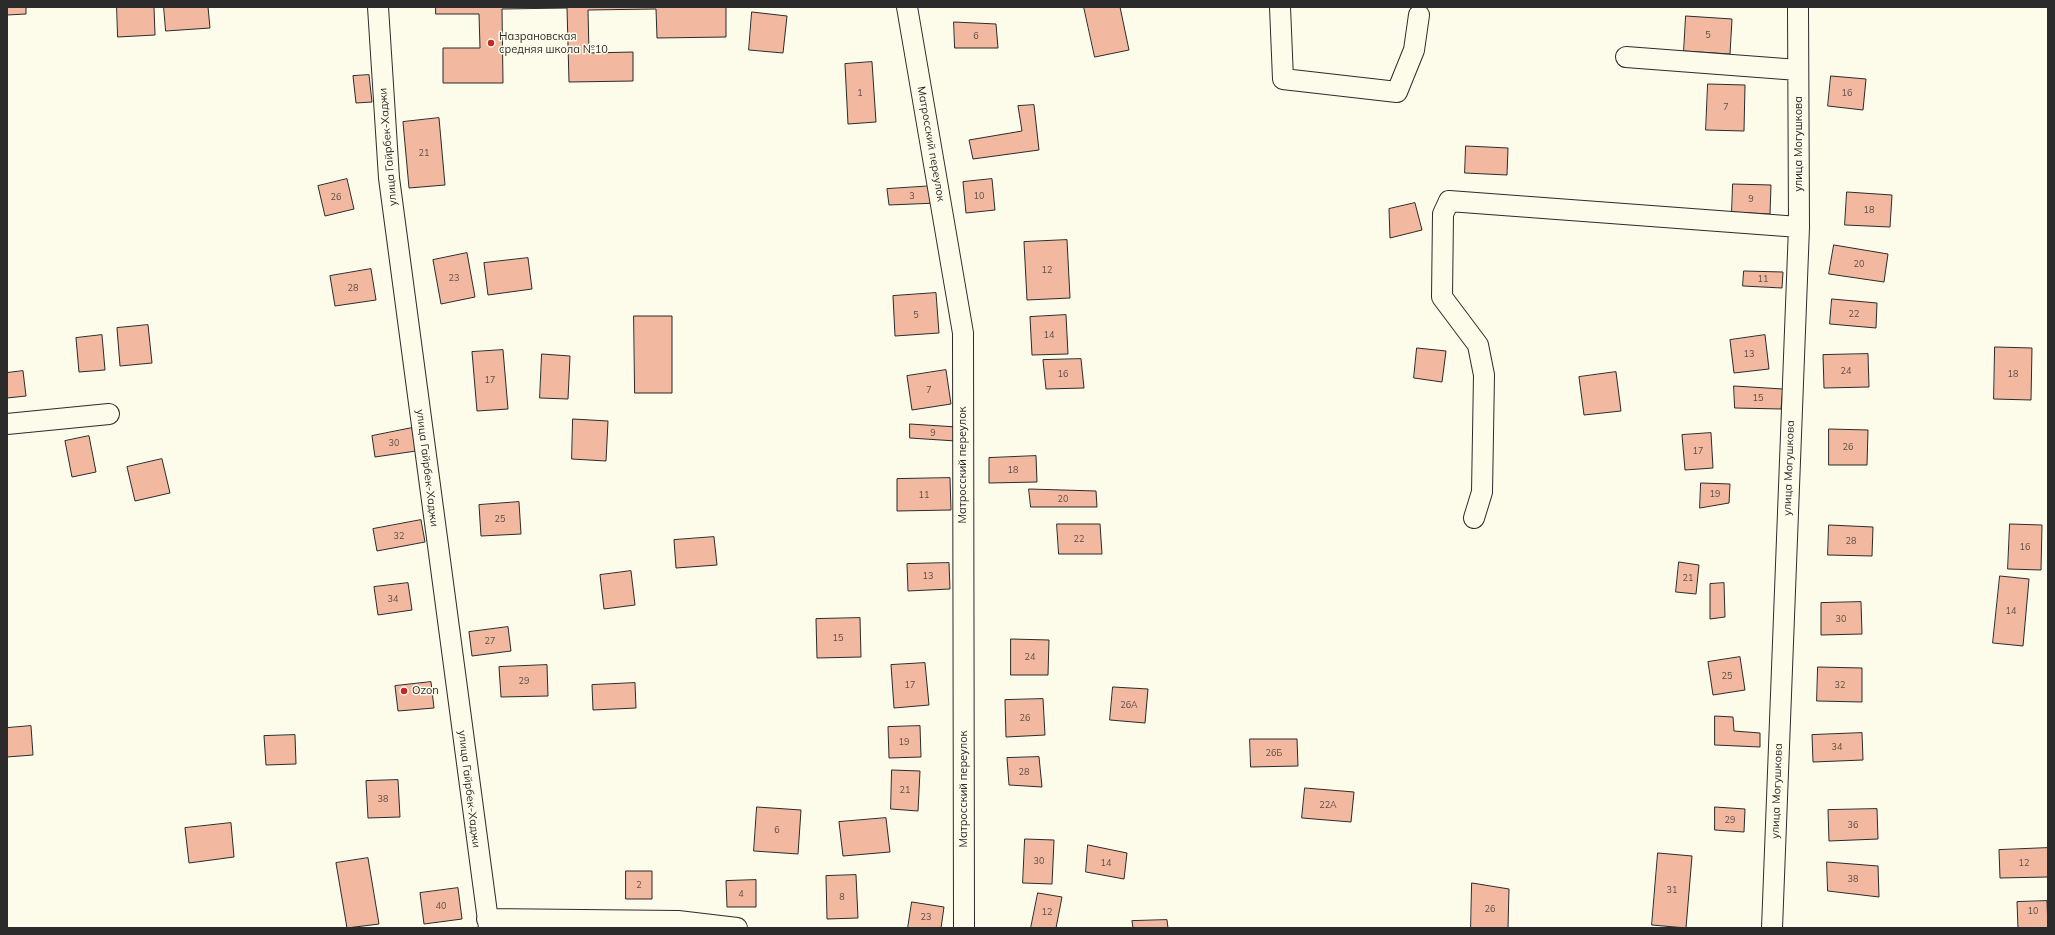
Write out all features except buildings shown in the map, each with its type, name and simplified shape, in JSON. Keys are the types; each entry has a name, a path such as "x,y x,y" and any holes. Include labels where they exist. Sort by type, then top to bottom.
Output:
{"street":[{"name":"улица Гайрбек-Хаджи","path":"378,7 389,178 488,924"},
{"name":"Матросский переулок","path":"907,7 963,333 964,928"},
{"path":"1280,7 1283,79 1396,92 1414,50 1419,15"},
{"name":"улица Могушкова","path":"1772,928 1799,227 1798,7"},
{"path":"1626,57 1798,70"},
{"path":"1474,518 1482,492 1484,374 1478,345 1442,297 1443,214 1449,201 1799,227"},
{"path":"7,424 109,414"},
{"path":"488,924 678,921 737,928"}],"place":[{"name":"Назрановская средняя школа №10","path":"491,43"},
{"name":"Ozon","path":"404,691"}]}
